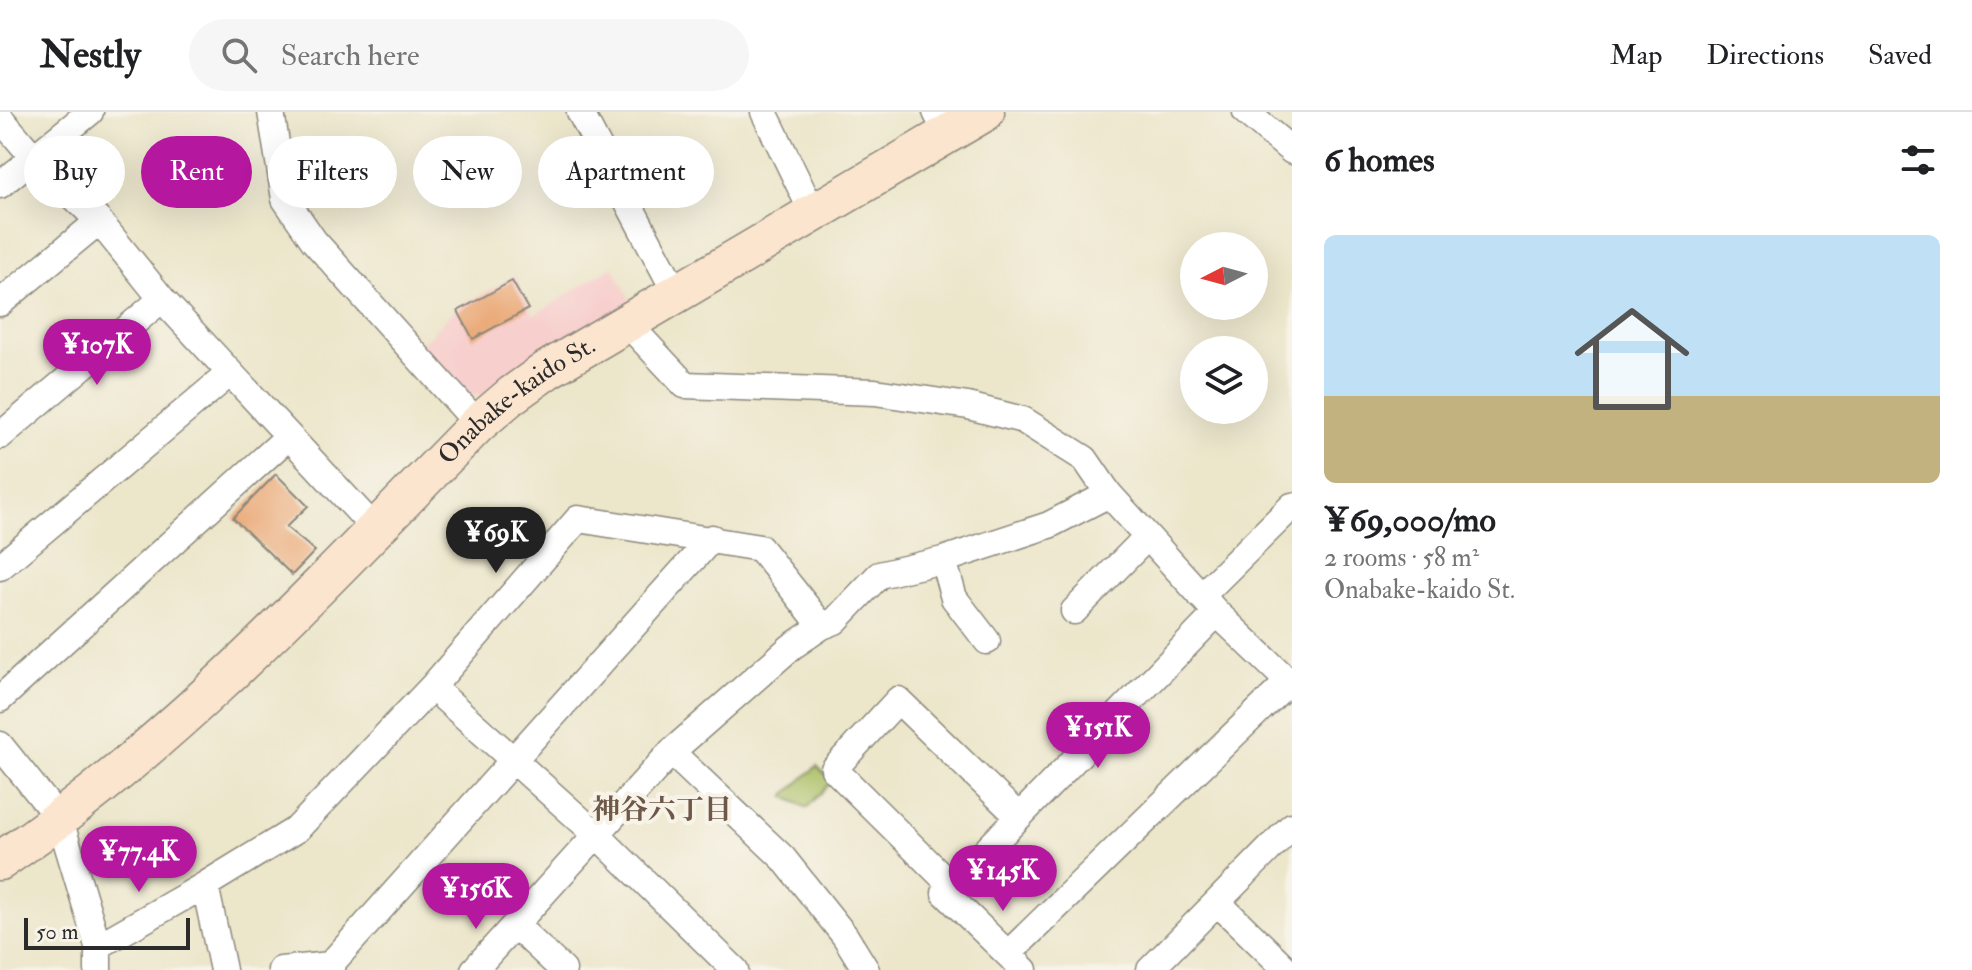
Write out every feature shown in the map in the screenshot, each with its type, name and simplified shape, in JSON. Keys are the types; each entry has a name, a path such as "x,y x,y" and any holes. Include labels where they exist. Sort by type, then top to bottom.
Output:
{"street":[{"path":"271,112 285,199 314,241 478,424"},
{"path":"580,112 676,293"},
{"path":"764,112 813,213"},
{"name":"Onabake-kaido St.","path":"0,861 60,820 140,756 208,694 478,424 512,395 547,370 813,213 941,123 985,112"},
{"path":"60,136 83,114"},
{"path":"1259,115 1292,151"},
{"path":"0,118 24,146"},
{"path":"0,185 24,167"},
{"path":"86,208 229,374 375,529"},
{"path":"0,303 99,221"},
{"path":"0,436 162,299"},
{"path":"627,323 685,385 875,392 968,406 1023,420 1085,459 1146,538 1209,605 1290,684 1017,962 945,893 1209,605 1292,506"},
{"path":"0,567 229,374"},
{"path":"0,699 289,436"},
{"path":"474,970 671,752 791,647 835,621 879,575 943,560 1049,525 1109,494"},
{"path":"0,745 60,820 98,958 205,885 297,829 432,687 578,519 760,548 822,626"},
{"path":"281,970 330,968 712,538"},
{"path":"1074,611 1146,538"},
{"path":"943,560 954,598 987,641"},
{"path":"432,687 597,835 735,970"},
{"path":"952,886 834,769 898,700 1018,816"},
{"path":"671,752 783,858 845,936 866,970"},
{"path":"1150,970 1292,826"},
{"path":"205,885 223,970"},
{"path":"1217,902 1287,970"},
{"path":"515,925 563,970"}],"shaded area":[{"path":"613,266 632,304 492,394 468,396 419,346 458,307 515,276 534,315"}],"green space":[{"path":"817,766 832,781 807,808 784,796"}],"building":[{"path":"512,281 528,309 473,339 458,311"},
{"path":"276,474 308,506 286,527 315,551 292,575 233,518"}],"district":[{"name":"神谷六丁目","path":"662,810"}]}
